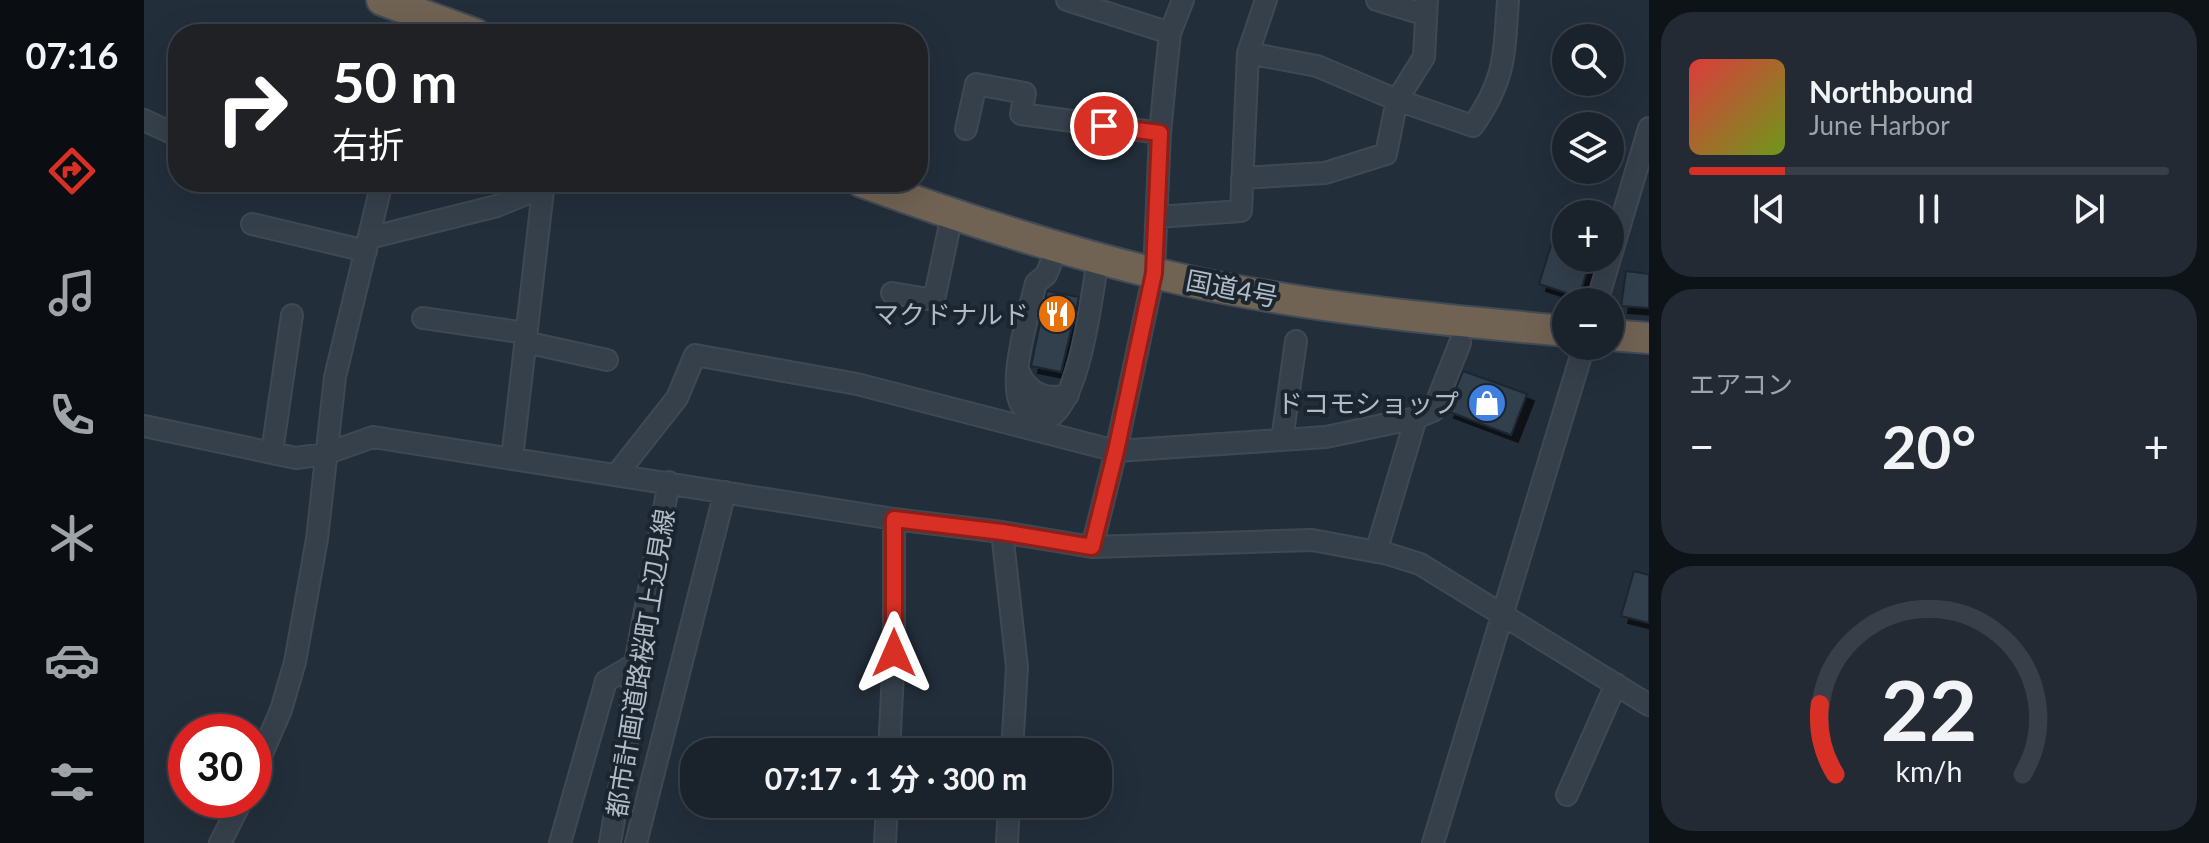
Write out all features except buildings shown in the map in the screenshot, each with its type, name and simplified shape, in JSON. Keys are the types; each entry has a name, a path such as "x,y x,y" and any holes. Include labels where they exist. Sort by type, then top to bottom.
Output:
{"highway":[{"path":"401,11 443,24"},
{"name":"国道4号","path":"889,192 1057,248 1240,291 1361,310 1552,330"},
{"path":"1624,336 1649,338"}],"street":[{"path":"1067,0 1170,33"},
{"path":"1092,547 1154,273 1160,133 1170,33 1183,0"},
{"path":"1157,217 1241,211 1248,53 1266,0"},
{"path":"1242,178 1325,173 1386,154 1397,100 1424,57 1427,8 1377,0"},
{"path":"1248,53 1317,66 1397,100 1473,126 1493,97 1504,62 1508,0"},
{"path":"966,129 976,84 1025,93 1021,114 1160,133"},
{"path":"144,120 168,131"},
{"path":"1601,288 1649,128"},
{"path":"272,731 295,662 317,539 335,377 380,192"},
{"path":"252,224 367,244 497,206 526,192"},
{"path":"512,458 542,192"},
{"path":"892,293 934,300 952,215"},
{"path":"1057,248 1046,275 1036,283 1018,370 1018,396 1022,407 1034,414 1053,415 1068,395 1075,376 1098,258"},
{"path":"272,452 292,315"},
{"path":"423,318 525,338 607,360"},
{"path":"1282,440 1296,341"},
{"path":"617,474 677,398 695,355 857,384 1116,451 1326,437 1416,418 1433,411 1460,343"},
{"path":"1433,843 1580,360"},
{"path":"1376,552 1416,418"},
{"path":"144,426 296,458 325,454 373,437 1092,547 1312,540 1420,564 1649,705"},
{"name":"都市計画道路桜町上辺見線","path":"610,843 627,743 635,664 669,482"},
{"name":"都市計画道路桜町上辺見線","path":"636,843 725,492"},
{"path":"890,738 894,653 894,519"},
{"path":"1002,532 1017,667 1013,738"},
{"path":"560,843 606,681 635,664"},
{"path":"1567,795 1616,684"},
{"path":"220,843 233,818"},
{"path":"885,843 886,818"},
{"path":"1007,843 1008,818"}],"place":[{"name":"マクドナルド","path":"1057,314"},
{"name":"ドコモショップ","path":"1487,403"}],"route":[{"path":"894,653 894,519 1092,547 1116,451 1154,273 1157,244 1160,133 1104,126"}]}
